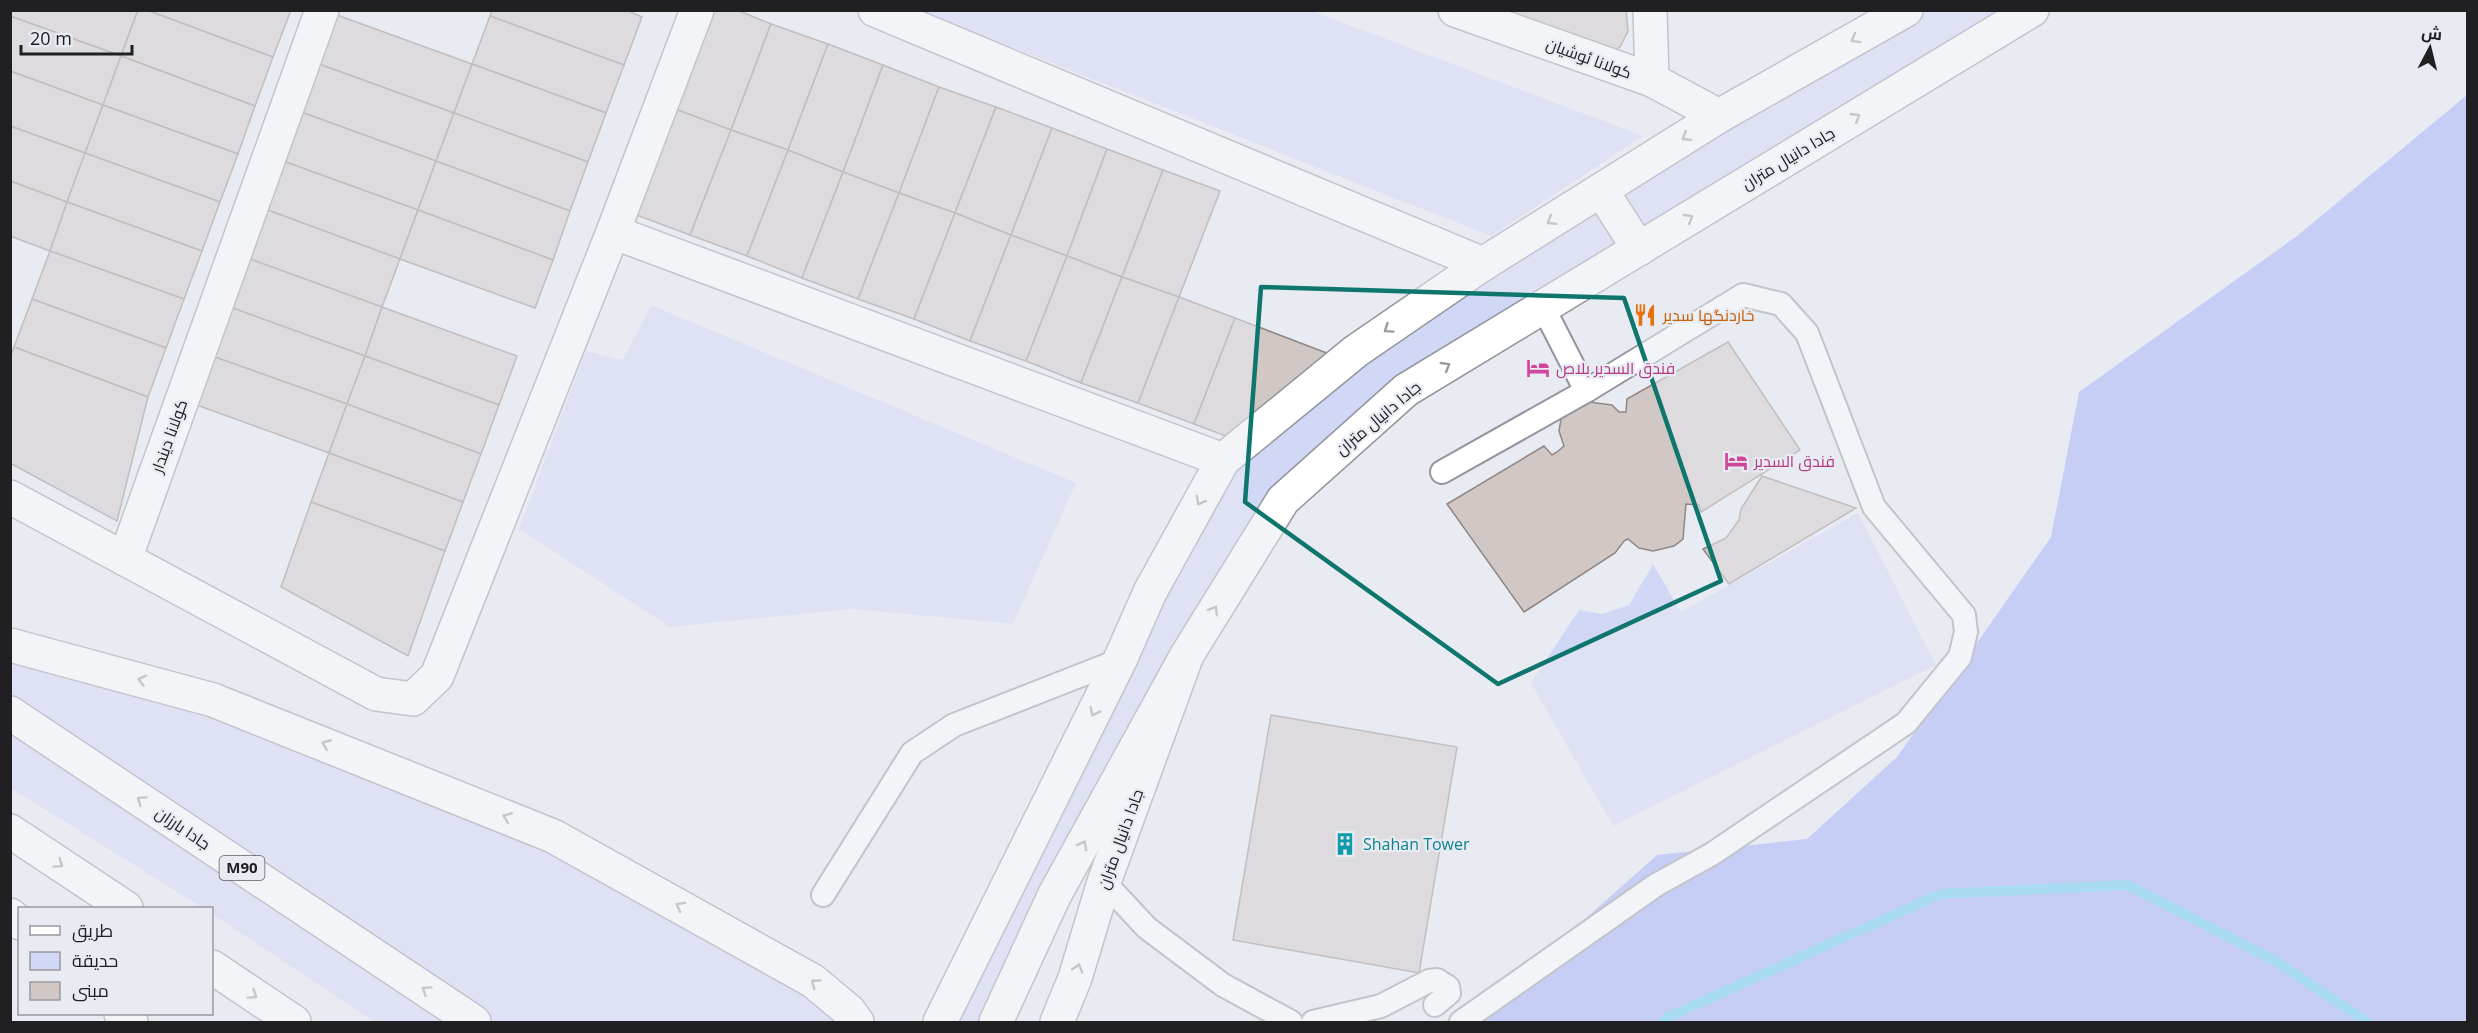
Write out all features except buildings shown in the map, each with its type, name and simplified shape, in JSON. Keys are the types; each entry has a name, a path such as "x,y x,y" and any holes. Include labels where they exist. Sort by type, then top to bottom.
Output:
{"main road":[{"name":"كولانا ديندار","path":"125,559 322,10"},
{"path":"10,497 376,694 413,699 436,676 613,232 697,10"},
{"path":"874,10 1483,264"},
{"name":"كولانا ئوشيان","path":"1455,10 1652,80 1719,116"},
{"path":"1650,10 1652,80"},
{"path":"940,1023 1120,660 1149,592 1223,460 1356,351 1483,264 1719,116 1906,10"},
{"name":"جادا دانيال متران","path":"1057,1023 1075,978 1104,882 1187,655 1283,500 1406,390 2032,10"},
{"path":"1601,190 1639,249"},
{"path":"613,232 1223,460"},
{"path":"10,645 213,700 553,836 813,981 849,1011 857,1023"},
{"path":"996,1023 1054,896 1187,655"},
{"name":"جادا بارزان","path":"10,713 474,1023"},
{"path":"10,831 123,907"},
{"path":"213,968 294,1023"}],"lane":[{"path":"1442,472 1586,391 1743,295 1781,304 1807,333 1874,507 1964,615 1966,632 1960,657 1906,723 1712,854 1656,885 1461,1023"},
{"path":"1544,307 1586,391"},
{"path":"823,895 912,753 954,725 1120,660"},
{"path":"1104,882 1147,928 1214,978 1291,1023"},
{"path":"1313,1023 1381,1006 1429,981 1437,980 1448,987 1449,993 1435,1005"}],"highlighted area":[{"path":"1261,287 1624,298 1721,581 1498,684 1245,502"}],"green space":[{"path":"920,11 1312,11 1643,136 1491,236"},
{"path":"1916,11 2023,11 1310,469 992,1022 946,1022 1229,463 1349,366"},
{"path":"651,305 1076,483 1013,624 852,609 670,627 519,529 586,351 623,360"},
{"path":"1858,513 1936,665 1613,826 1531,683 1579,610 1602,614 1629,605 1653,564 1681,612"},
{"path":"10,645 553,836 857,1022 474,1022 11,713"},
{"path":"10,730 459,1022 375,1022 213,915 213,907 201,907 11,788"}],"shaded area":[{"path":"2467,95 2467,1022 1446,1022 1558,943 1657,855 1807,839 1897,757 2051,537 2079,392 2297,236"}],"waterway":[{"path":"1663,1022 1666,1018 1940,894 2128,885 2277,962 2367,1022"}],"place":[{"name":"خاردنگها سدير","path":"1645,315"},
{"name":"فندق السدير بلاص","path":"1538,368"},
{"name":"فندق السدير","path":"1736,461"},
{"name":"Shahan Tower","path":"1345,844"}]}
